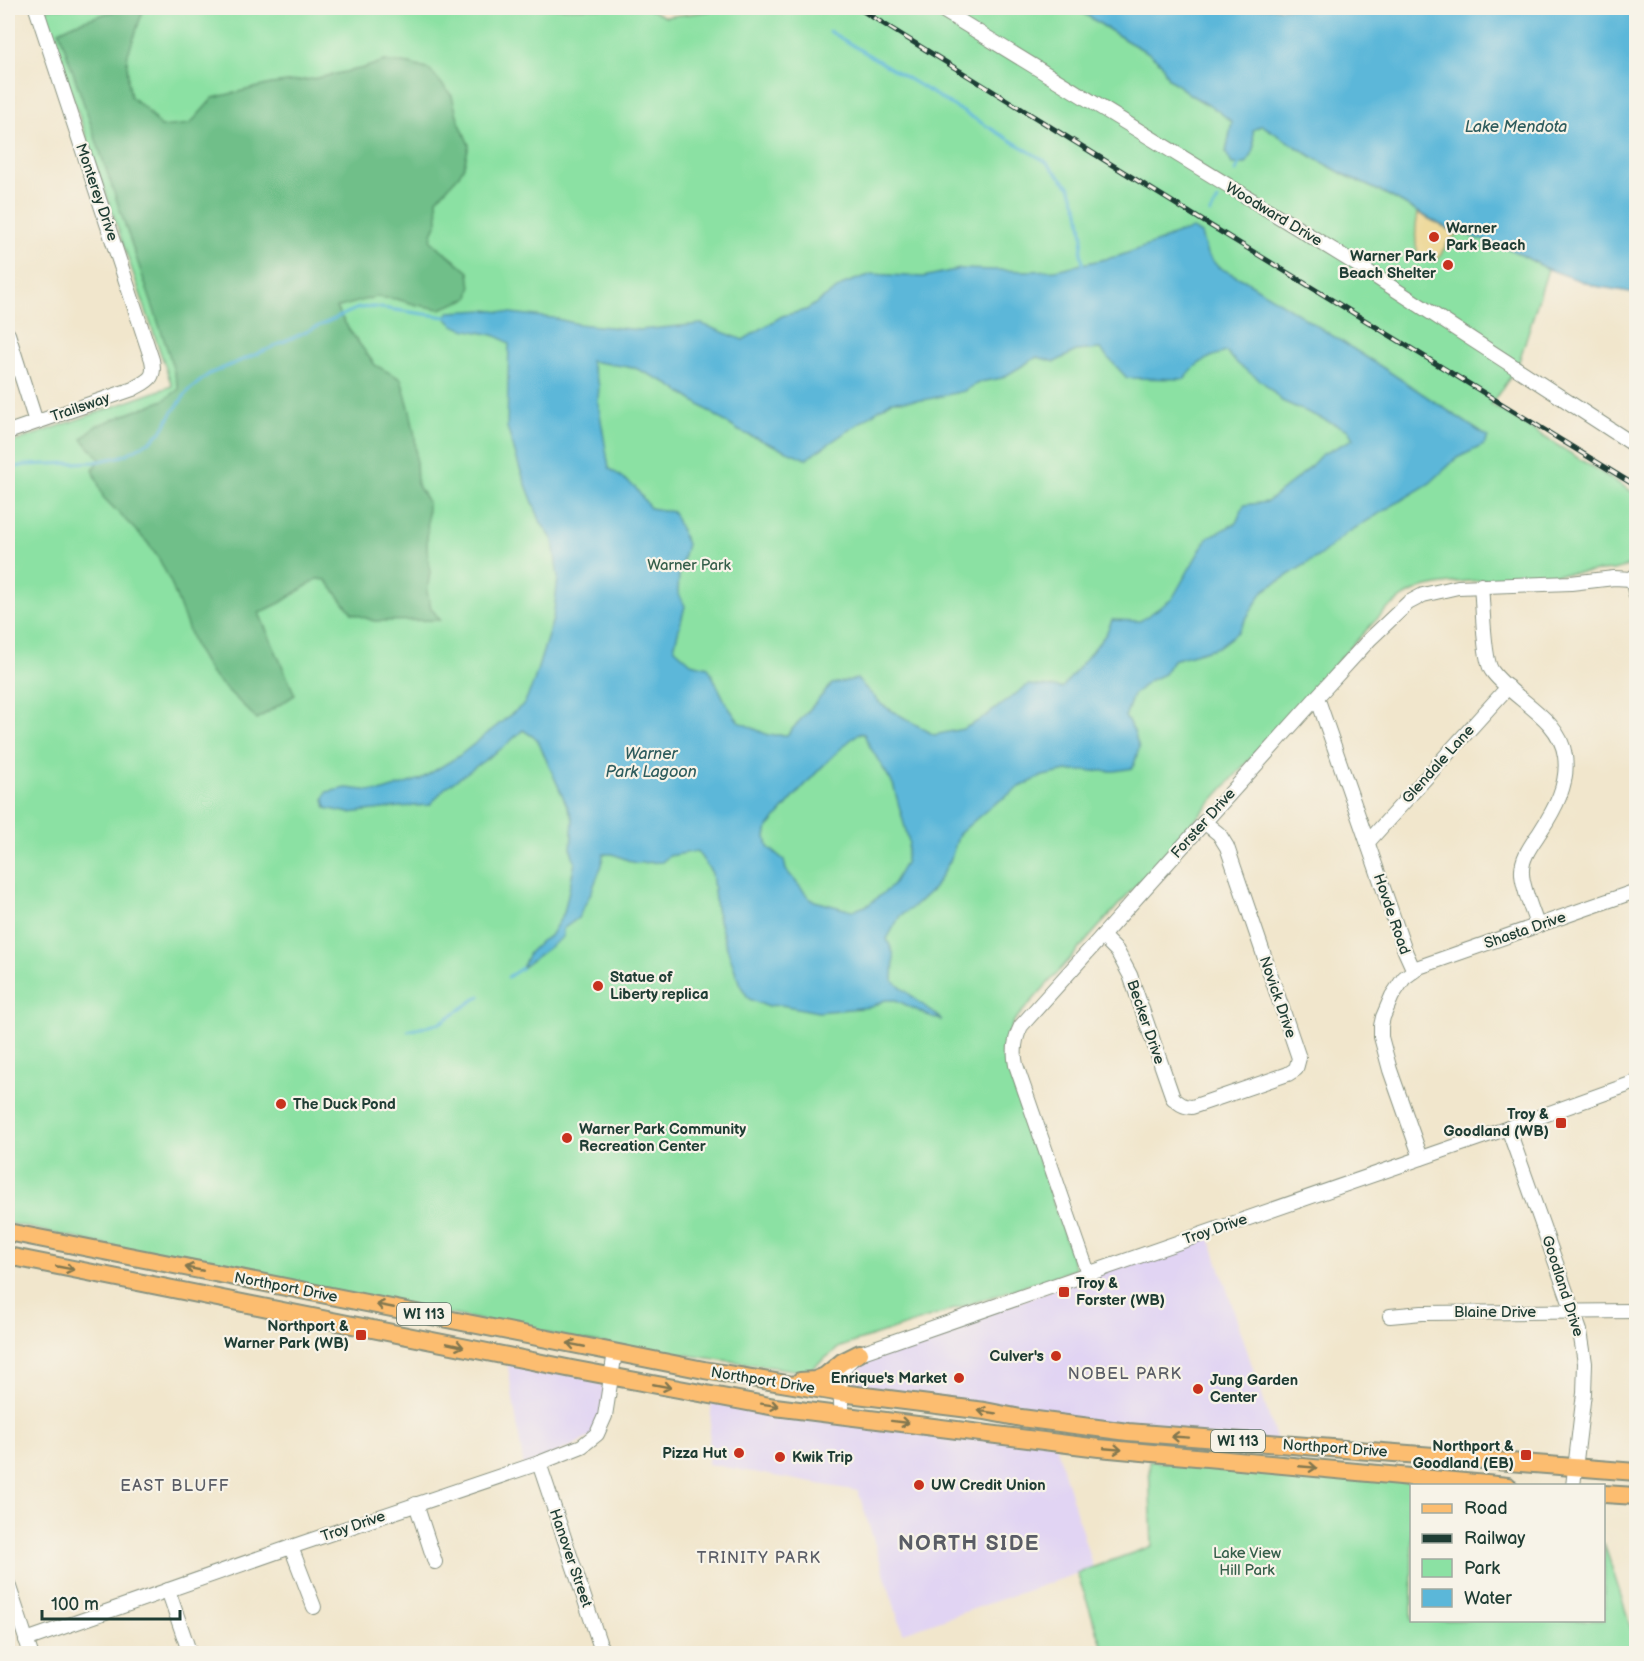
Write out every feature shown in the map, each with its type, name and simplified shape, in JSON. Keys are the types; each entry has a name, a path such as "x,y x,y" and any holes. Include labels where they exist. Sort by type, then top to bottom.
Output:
{"main road":[{"name":"Northport Drive","path":"8,1232 613,1364 775,1407 1099,1448 1497,1484"},
{"name":"Northport Drive","path":"8,1256 676,1375 684,1376 704,1370 841,1393 1177,1437 1636,1472"},
{"path":"743,1377 815,1380 860,1353"},
{"path":"982,1432 1028,1428 1087,1436 1097,1428"},
{"path":"1605,1494 1636,1496"}],"street":[{"name":"Monterey Drive","path":"36,8 153,360 154,372 151,378"},
{"name":"Woodward Drive","path":"939,8 1365,270 1636,446"},
{"path":"8,334 36,422"},
{"name":"Trailsway","path":"8,432 120,394 151,378"},
{"path":"1634,577 1636,596"},
{"name":"Forster Drive","path":"1088,1273 1016,1065 1014,1049 1017,1032 1021,1026 1317,697 1385,624 1408,603 1423,595 1458,587 1571,583 1634,577"},
{"path":"1481,585 1488,664 1491,671 1544,718 1557,735 1565,754 1565,780 1562,790 1544,826 1527,852 1522,868 1522,878 1537,925"},
{"name":"Glendale Lane","path":"1368,842 1508,687"},
{"name":"Hovde Road","path":"1317,697 1405,951 1414,971 1404,978 1392,996 1383,1017 1381,1038 1421,1158"},
{"name":"Novick Drive","path":"1187,1107 1288,1074 1296,1069 1299,1062 1283,1008 1227,847 1218,834 1204,822"},
{"name":"Shasta Drive","path":"1414,971 1636,891"},
{"name":"Becker Drive","path":"1102,936 1122,959 1130,975 1173,1098 1187,1107"},
{"name":"Troy Drive","path":"860,1353 1636,1082"},
{"name":"Goodland Drive","path":"1508,1128 1580,1331 1585,1363 1574,1484"},
{"name":"Blaine Drive","path":"1390,1316 1422,1313 1636,1311"},
{"path":"842,1415 841,1380 845,1366 860,1353"},
{"name":"Troy Drive","path":"28,1647 168,1590 539,1463 582,1446 597,1434 605,1416 613,1364"},
{"name":"Hanover Street","path":"539,1463 603,1653"},
{"path":"416,1504 435,1562"},
{"path":"291,1547 314,1607"},
{"path":"8,1584 28,1647"},
{"path":"168,1590 190,1653"}],"shaded area":[{"path":"1208,1232 1278,1444 841,1393 845,1366"},
{"path":"506,1355 612,1376 597,1434 524,1468"},
{"path":"712,1396 1055,1442 1093,1568 903,1633 858,1491 708,1464"}],"green space":[{"name":"Warner Park","path":"54,8 647,8 665,17 710,11 710,8 1075,8 1149,53 1161,63 1168,78 1232,122 1226,153 1254,149 1253,130 1262,125 1311,156 1390,196 1448,229 1508,248 1548,269 1517,368 1491,404 1636,494 1636,561 1613,570 1457,582 1420,589 1399,600 1381,615 1348,650 1014,1021 1002,1052 1076,1269 840,1347 807,1372 580,1340 114,1247 8,1223 8,444 172,386 43,11"},
{"path":"123,8 144,8 127,57 128,81 131,97 145,108 161,127 190,124 213,98 271,84 312,79 364,68 384,61 410,64 430,70 452,96 458,119 469,145 464,166 459,175 437,199 438,221 431,241 469,272 471,288 469,298 440,309 396,299 375,297 336,308 375,365 401,379 415,436 417,484 428,502 427,549 430,572 427,592 431,608 440,620 374,621 352,613 326,580 317,579 280,603 259,613 295,695 257,719 211,674 195,647 171,583 159,559 147,542 103,497 93,469 100,459 82,439 96,426 164,400 179,389 59,31"},
{"name":"Lake View Hill Park","path":"1149,1461 1438,1484 1410,1484 1410,1622 1605,1622 1605,1546 1636,1643 1636,1653 1105,1653 1077,1573 1152,1546"}],"sand":[{"name":"Warner Park Beach","path":"1418,213 1448,229 1459,232 1448,242 1436,262 1418,254 1415,234"}],"water":[{"name":"Lake Mendota","path":"1075,8 1636,8 1636,293 1595,286 1548,269 1508,248 1448,229 1390,196 1311,156 1262,125 1253,130 1254,150 1246,164 1232,164 1226,153 1232,122 1168,78 1161,63 1149,53"},
{"name":"Warner Park Lagoon","path":"1193,229 1201,234 1207,254 1218,267 1246,281 1488,437 1484,445 1457,458 1430,483 1347,533 1319,556 1263,591 1238,632 1218,647 1173,660 1164,674 1149,681 1133,695 1125,717 1134,731 1139,748 1133,768 1115,771 1067,771 1043,776 1020,787 990,807 959,834 950,861 934,888 900,916 887,939 894,955 893,981 942,1020 896,1000 885,1000 871,1007 818,1012 781,1005 766,1006 749,999 740,985 725,942 716,909 712,873 697,851 669,856 662,862 635,863 613,854 603,854 602,865 578,918 563,929 563,937 522,968 529,953 550,936 564,913 575,862 571,850 573,819 537,739 523,730 505,746 445,788 430,805 349,813 326,808 324,799 327,792 347,788 380,792 421,779 459,756 524,704 533,684 553,619 558,578 553,540 541,523 507,427 509,344 494,335 458,327 446,317 449,312 485,310 553,318 578,324 640,330 702,324 743,340 782,316 806,310 846,283 872,274 923,277 960,269 1055,270 1119,256","holes":["1100,349 1127,378 1185,379 1203,361 1226,352 1282,401 1348,430 1353,439 1321,455 1306,471 1267,502 1244,505 1236,523 1207,538 1172,599 1140,621 1112,620 1106,634 1062,688 1028,685 980,720 963,729 934,735 882,705 857,679 832,684 787,735 768,735 739,722 727,705 708,667 691,663 674,648 685,606 678,592 679,574 687,544 673,512 650,508 635,487 609,468 598,402 599,385 590,361 635,368 665,382 739,431 806,459 892,401 924,400 964,391 980,382 1002,378 1037,357 1055,362 1076,351","859,733 864,734 893,784 909,842 905,863 892,886 868,905 852,911 811,900 786,870 784,860 768,847 766,837 768,827 801,790 835,754"]}],"waterway":[{"path":"829,31 1045,161 1070,187 1079,211 1083,237 1081,254 1083,265"},
{"path":"1236,171 1239,164"},
{"path":"1210,213 1218,200"},
{"path":"8,469 25,465 95,462 123,456 149,442 161,432 188,391 209,374 358,308 374,307 446,317"},
{"path":"508,977 522,968"},
{"path":"408,1031 440,1023 480,996"}],"railway":[{"path":"858,8 1636,486"}],"place":[{"name":"Warner Park Beach","path":"1434,237"},
{"name":"Warner Park Beach Shelter","path":"1448,265"},
{"name":"Statue of Liberty replica","path":"598,986"},
{"name":"The Duck Pond","path":"281,1104"},
{"name":"Troy & Goodland (WB)","path":"1561,1123"},
{"name":"Warner Park Community Recreation Center","path":"567,1138"},
{"name":"Troy & Forster (WB)","path":"1064,1292"},
{"name":"Northport & Warner Park (WB)","path":"361,1335"},
{"name":"Culver's","path":"1056,1356"},
{"name":"Enrique's Market","path":"959,1378"},
{"name":"Jung Garden Center","path":"1198,1389"},
{"name":"Pizza Hut","path":"739,1453"},
{"name":"Northport & Goodland (EB)","path":"1526,1455"},
{"name":"Kwik Trip","path":"780,1457"},
{"name":"UW Credit Union","path":"919,1485"}],"district":[{"name":"NOBEL PARK","path":"1125,1373"},
{"name":"EAST BLUFF","path":"175,1485"},
{"name":"NORTH SIDE","path":"969,1543"},
{"name":"TRINITY PARK","path":"759,1557"}]}
